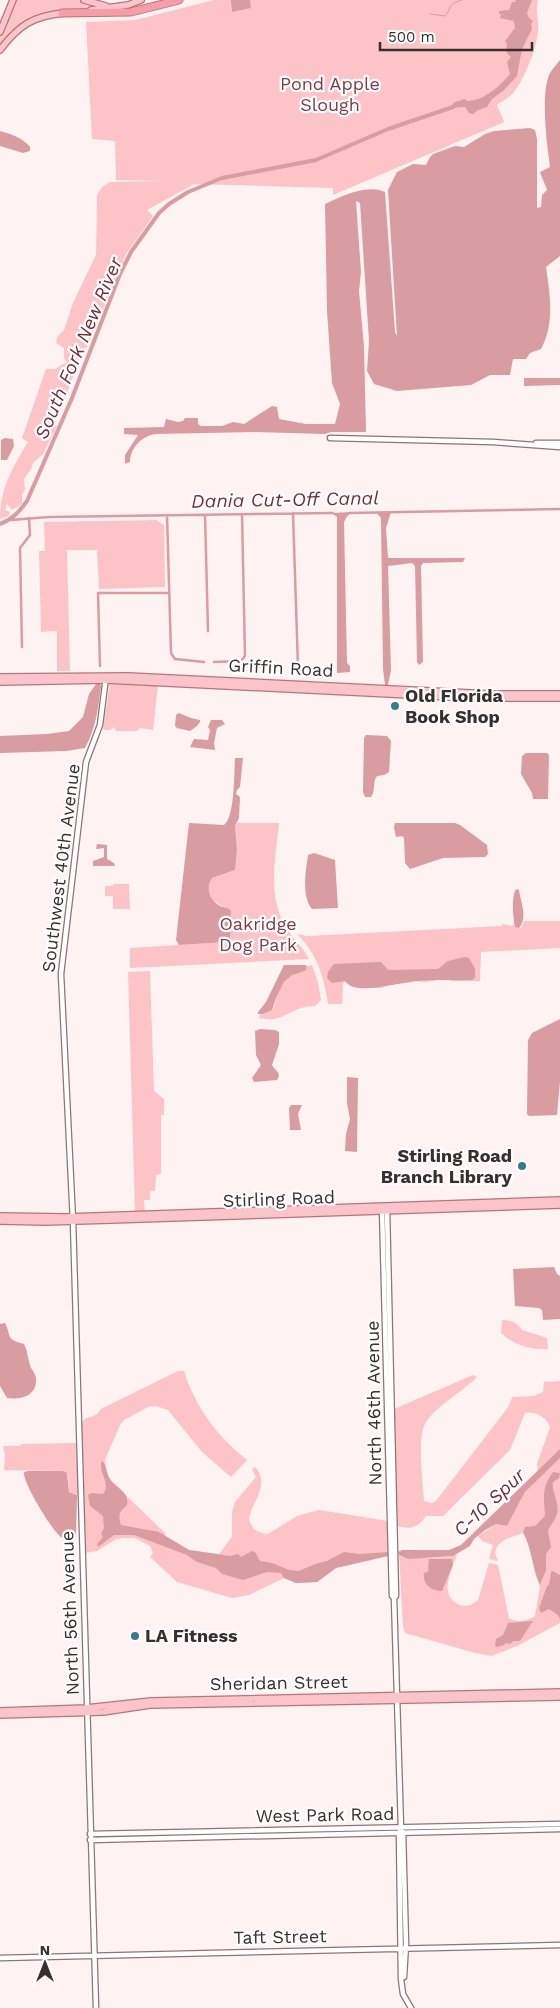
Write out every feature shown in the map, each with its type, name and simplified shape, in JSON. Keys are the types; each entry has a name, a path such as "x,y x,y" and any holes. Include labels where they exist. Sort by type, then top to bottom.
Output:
{"highway":[{"path":"62,13 131,12 179,0"}],"main road":[{"path":"0,32 13,0"},
{"path":"84,0 100,5 123,6"},
{"path":"0,50 13,34 26,23 47,15 123,6 141,0"},
{"name":"Griffin Road","path":"0,677 106,678 528,699 560,698"},
{"name":"Griffin Road","path":"0,682 106,678 470,698 481,696"},
{"path":"481,696 490,694 560,694"},
{"path":"528,699 539,694"},
{"name":"Stirling Road","path":"0,1216 111,1220 560,1200"},
{"name":"Stirling Road","path":"0,1221 73,1219 117,1215 560,1204"},
{"path":"111,1220 117,1215"},
{"name":"Sheridan Street","path":"0,1715 126,1708 130,1705 146,1703 240,1703 560,1692"},
{"path":"522,1698 527,1694 549,1693"},
{"name":"Sheridan Street","path":"454,1697 560,1697"},
{"path":"240,1703 257,1698"},
{"name":"Sheridan Street","path":"0,1710 86,1711 167,1700 397,1698"}],"street":[{"path":"330,438 560,447"},
{"path":"518,444 560,443"},
{"name":"Southwest 40th Avenue","path":"73,1219 61,965 86,762 100,725 106,678"},
{"name":"North 46th Avenue","path":"385,1208 392,1596 394,1598 404,1985 413,2008"},
{"name":"North 56th Avenue","path":"73,1219 96,2008"},
{"name":"West Park Road","path":"90,1834 560,1824"},
{"name":"West Park Road","path":"90,1840 560,1829"},
{"name":"Taft Street","path":"0,1958 560,1945"}],"green space":[{"path":"16,0 82,0 99,5 93,9 51,12 36,17 0,49 0,37"},
{"name":"Pond Apple Slough","path":"214,0 538,0 538,31 533,55 521,80 511,95 497,105 504,122 333,195 333,188 194,184 147,210 153,216 126,254 87,347 82,352 58,418 49,418 48,420 57,426 43,454 33,463 24,479 25,490 22,494 22,504 12,510 7,504 5,510 10,512 8,516 0,519 5,488 12,470 28,442 22,438 46,369 55,369 67,362 64,358 64,348 56,343 57,337 64,330 73,303 96,255 97,197 99,192 103,186 110,182 161,181 116,180 115,141 92,139 86,22 135,20"},
{"path":"156,520 164,525 165,587 99,589 97,550 67,550 70,671 57,671 57,631 41,632 39,551 45,551 44,522"},
{"path":"110,683 158,685 153,730 140,728 137,731 116,731 114,727 110,730 104,730"},
{"name":"Oakridge Dog Park","path":"237,823 279,823 274,872 275,896 282,920 309,959 130,968 130,948 226,942 228,940 231,911 212,900 208,890 212,878 235,870 237,850 235,826"},
{"path":"113,884 129,884 130,909 113,909 113,896 105,896 105,886 113,886"},
{"path":"524,921 560,921 560,948 481,952 480,981 452,981 445,979 426,982 416,981 389,984 382,988 352,986 345,982 343,983 342,1004 328,1004 324,984 315,958 297,934 307,936 502,926 502,924 512,926 514,923 515,927 521,928"},
{"path":"312,965 318,982 321,1000 315,1006 300,1008 276,1019 259,1018 260,1015 274,1008 277,995 288,979 298,972 305,971 307,966"},
{"path":"150,971 154,1091 164,1099 164,1115 161,1115 161,1174 156,1175 155,1191 150,1191 150,1200 144,1200 145,1212 135,1212 128,972"},
{"path":"502,1320 514,1322 522,1330 547,1338 548,1349 529,1348 511,1341 501,1333"},
{"path":"178,1371 184,1371 194,1397 217,1431 247,1460 231,1477 202,1452 168,1410 156,1406 148,1407 124,1420 105,1460 107,1474 110,1480 166,1534 165,1536 189,1550 219,1554 232,1537 232,1512 235,1502 256,1477 252,1469 255,1467 259,1473 261,1486 249,1518 255,1530 268,1534 297,1516 319,1510 388,1521 388,1556 336,1568 317,1582 296,1583 284,1578 249,1595 232,1598 177,1582 150,1557 153,1553 150,1546 135,1538 116,1539 97,1551 85,1553 82,1423 97,1414 102,1408"},
{"path":"473,1375 477,1377 435,1411 425,1424 421,1439 424,1501 432,1503 436,1501 509,1406 512,1397 534,1396 543,1392 544,1382 560,1381 560,1623 517,1646 492,1656 405,1633 403,1626 399,1555 428,1558 457,1554 448,1582 448,1589 453,1601 463,1606 470,1605 478,1600 489,1563 498,1565 509,1618 522,1621 535,1616 540,1587 535,1573 530,1545 523,1533 506,1539 499,1544 495,1553 498,1561 489,1559 493,1545 482,1541 478,1536 496,1524 507,1526 525,1492 533,1484 538,1469 537,1464 550,1427 540,1415 525,1413 510,1450 443,1516 426,1516 414,1527 397,1526 394,1409"},
{"path":"76,1443 79,1495 69,1492 68,1475 63,1471 4,1470 5,1455 3,1446"}],"shaded area":[{"path":"231,0 250,0 251,8 232,12"},
{"path":"515,0 532,0 527,13 533,21 531,24 532,29 522,49 517,76 504,90 492,99 487,107 473,114 469,113 465,107 449,108 455,102 465,99 467,101 473,100 485,96 510,74 507,62 511,57 506,52 507,44 505,41 515,28 514,21 500,18 501,14 499,14 499,11 509,10 512,2 516,2"},
{"path":"560,60 560,256 546,267 550,298 550,319 541,349 530,353 526,359 513,359 510,375 490,375 471,385 397,391 374,384 367,371 369,341 360,203 356,201 361,272 359,291 364,346 366,432 331,432 325,434 255,432 155,434 141,440 132,452 130,462 125,464 125,455 138,435 124,434 124,428 164,427 166,419 178,422 183,421 185,418 198,418 198,424 201,426 222,426 233,422 244,424 272,406 277,407 279,419 306,424 335,424 340,404 332,383 327,311 325,204 362,190 370,189 385,192 395,332 397,336 388,190 397,172 413,164 426,165 433,154 455,146 464,147 485,134 494,131 530,128 535,130 537,139 537,208 541,207 542,195 547,190 540,172 550,167 545,119 545,93 550,73"},
{"path":"0,131 24,141 30,147 30,151 23,153 0,146"},
{"path":"524,378 560,378 560,385 524,386"},
{"path":"5,438 13,439 14,446 7,460 1,460 1,440"},
{"path":"351,512 344,522 347,663 350,666 350,672 337,673 337,517 331,513"},
{"path":"376,512 391,512 386,528 388,558 465,558 463,562 423,563 421,566 423,662 419,665 417,662 415,566 412,563 388,566 391,670 388,685 385,685 383,669 381,518"},
{"path":"96,684 101,686 98,710 92,733 85,748 66,751 0,753 0,736 69,731 83,717 89,694"},
{"path":"179,713 200,720 200,722 190,731 177,728 175,726 176,715"},
{"path":"211,720 222,720 225,724 217,728 214,743 215,750 190,747 194,739 208,740 210,730 208,727"},
{"path":"366,735 387,736 391,741 389,772 377,776 371,797 365,797 363,792 364,738"},
{"path":"526,753 547,753 549,755 548,799 533,799 532,793 521,774 522,756"},
{"path":"235,758 243,758 240,787 236,794 240,797 239,818 235,826 237,850 235,870 212,878 209,886 211,898 216,904 231,911 230,938 226,942 179,945 176,940 189,823 224,825 228,820 232,804"},
{"path":"395,823 455,823 487,845 488,854 485,857 443,858 410,869 405,863 404,838 402,836 396,837"},
{"path":"97,844 107,845 107,859 114,863 115,866 93,866 93,861 104,857 104,848 96,849"},
{"path":"314,853 335,860 338,908 312,909 309,904 305,890 306,868 308,855"},
{"path":"516,889 519,890 523,910 522,924 519,928 515,927 513,913 513,897"},
{"path":"465,957 469,958 475,968 475,978 472,980 424,980 357,988 345,981 332,983 327,978 328,972 334,964 381,962 388,970 438,969 448,961"},
{"path":"284,965 306,965 307,968 305,971 292,975 284,982 272,1010 258,1014 266,1002"},
{"path":"560,1019 560,1081 557,1115 529,1116 527,1114 528,1040 532,1033"},
{"path":"260,1029 279,1032 279,1044 272,1065 278,1073 277,1080 254,1082 252,1078 261,1065 256,1055 255,1031"},
{"path":"347,1077 358,1078 357,1152 345,1151 346,1134 350,1119 347,1103"},
{"path":"291,1105 302,1105 298,1114 301,1130 290,1130 289,1108"},
{"path":"554,1267 560,1276 560,1319 543,1320 542,1310 539,1308 515,1306 513,1269"},
{"path":"5,1323 11,1339 24,1344 36,1378 34,1389 27,1396 7,1398 0,1386 0,1324"},
{"path":"560,1449 560,1458 525,1492 507,1526 496,1524 485,1530 474,1539 470,1546 453,1556 409,1559 399,1555 398,1552 402,1550 449,1550 461,1545"},
{"path":"102,1461 110,1479 125,1493 127,1505 120,1514 121,1525 159,1532 189,1550 230,1556 238,1554 241,1557 252,1551 255,1552 260,1561 272,1563 289,1570 299,1571 327,1561 344,1552 359,1554 388,1552 388,1556 336,1568 317,1582 296,1583 284,1578 281,1573 267,1572 243,1580 222,1574 216,1568 197,1562 187,1555 134,1535 114,1535 98,1547 97,1544 103,1537 101,1534 104,1528 103,1516 90,1506 88,1495 91,1493 103,1494 105,1490 106,1486 101,1469"},
{"path":"63,1471 67,1473 69,1492 77,1495 76,1537 68,1540 65,1539 51,1526 38,1506 28,1485 24,1472"},
{"path":"553,1472 560,1473 559,1478 553,1482 558,1510 548,1532 551,1547 546,1554 546,1570 540,1585 523,1532 525,1527 535,1526 545,1516 545,1488"},
{"path":"429,1559 452,1559 453,1565 442,1591 431,1588 424,1580 424,1573 429,1571"},
{"path":"553,1571 560,1575 560,1619 558,1615 549,1609 541,1613 539,1608 549,1585 551,1572"},
{"path":"533,1621 520,1641 495,1646 496,1639 503,1635 508,1623"}],"waterway":[{"path":"430,14 445,16 451,5 462,0"},
{"name":"South Fork New River","path":"0,524 15,515 27,501 72,398 120,274 131,252 159,213 188,192 222,178 316,160 388,129 453,107"},
{"name":"Dania Cut-Off Canal","path":"349,513 560,509"},
{"path":"293,513 298,667"},
{"name":"Dania Cut-Off Canal","path":"10,520 49,517 333,513"},
{"path":"214,662 241,661 245,656 242,514"},
{"path":"167,515 171,653 175,659 204,662"},
{"path":"205,515 208,631"},
{"path":"22,647 20,548 30,535 29,518"},
{"path":"100,666 98,593 168,593"}],"place":[{"name":"Old Florida Book Shop","path":"395,706"},
{"name":"Stirling Road Branch Library","path":"522,1166"},
{"name":"LA Fitness","path":"135,1636"}],"water label":[{"name":"C-10 Spur","path":"489,1502"}]}
